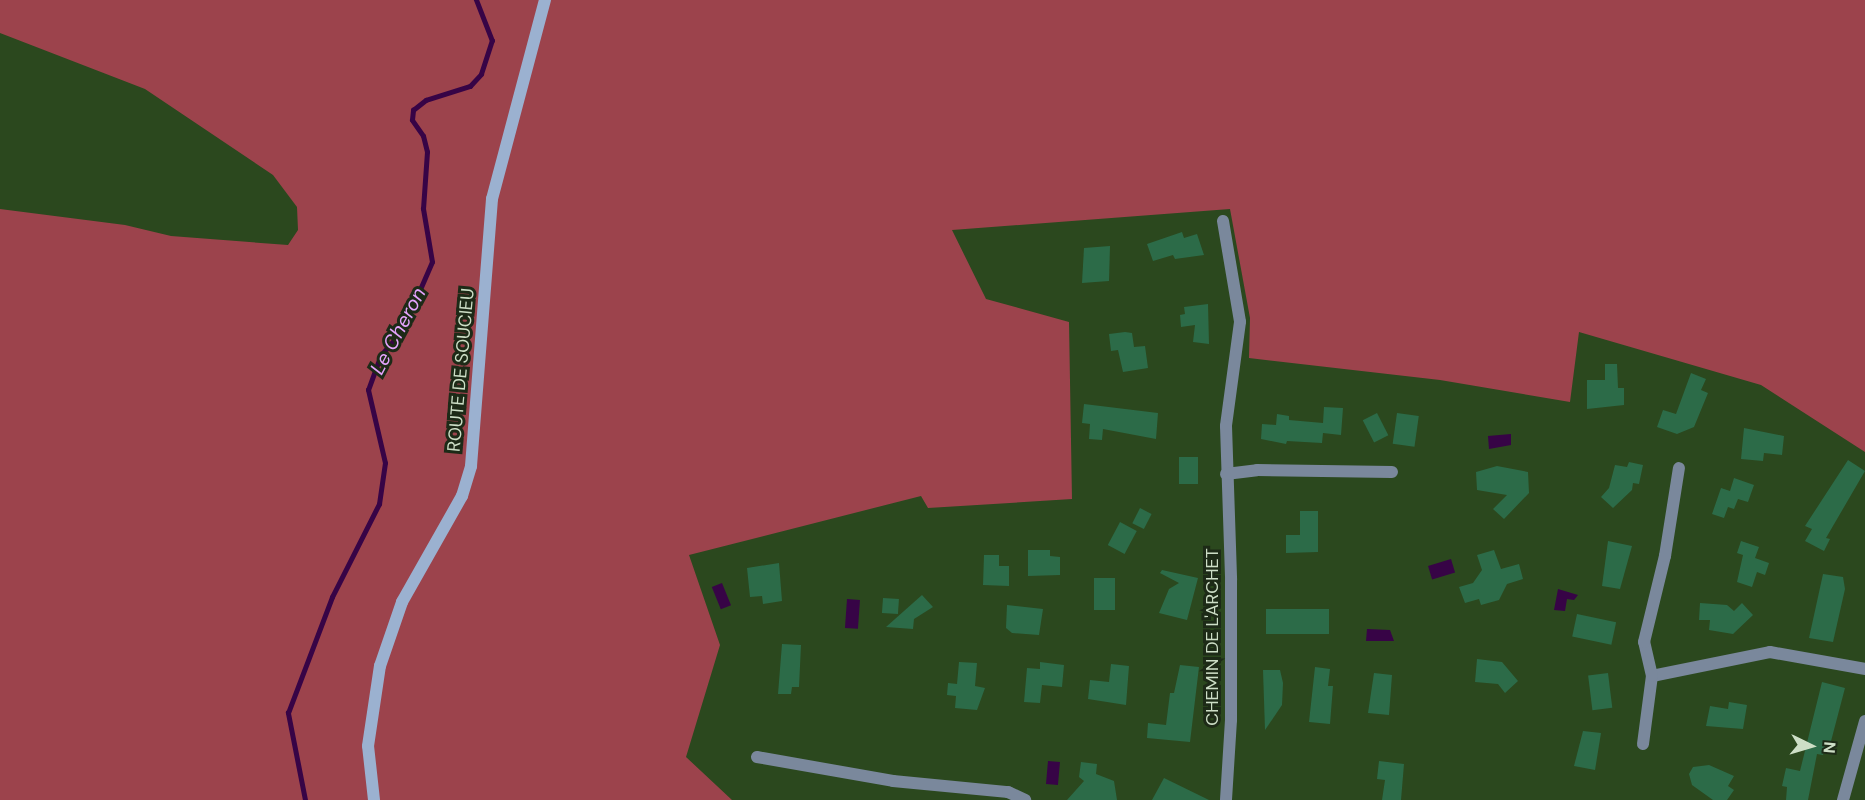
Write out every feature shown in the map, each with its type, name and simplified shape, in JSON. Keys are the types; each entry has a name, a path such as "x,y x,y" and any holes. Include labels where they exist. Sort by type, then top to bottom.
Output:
{"street":[{"name":"ROUTE DE SOUCIEU","path":"374,800 368,746 380,666 402,602 462,496 471,466 492,200 545,0"},
{"name":"CHEMIN DE L'ARCHET","path":"1223,221 1240,322 1226,426 1231,720 1226,800"},
{"path":"1643,744 1652,676 1644,642 1665,556 1679,468"},
{"path":"1226,474 1257,470 1392,472"},
{"path":"1652,676 1770,651 1865,669"},
{"path":"1842,800 1865,721"},
{"path":"757,757 893,781 1008,792 1025,800"}],"shaded area":[{"path":"0,0 1865,0 1865,452 1761,385 1579,332 1570,402 1440,380 1249,358 1250,318 1230,209 952,230 986,299 1069,322 1072,499 928,508 921,496 689,555 720,645 686,757 732,800 0,800 0,209 125,225 171,236 288,245 298,230 297,207 273,175 145,89 0,33"},
{"path":"1511,434 1511,445 1489,449 1488,436"},
{"path":"1451,559 1455,572 1432,579 1428,566"},
{"path":"722,583 731,605 721,609 712,587"},
{"path":"1558,589 1578,595 1574,600 1567,599 1565,611 1554,610"},
{"path":"847,599 860,600 858,629 845,628"},
{"path":"1367,629 1390,630 1394,641 1366,641"},
{"path":"1048,761 1060,762 1058,785 1046,784"}],"building":[{"path":"1182,232 1184,238 1197,234 1204,255 1175,259 1173,255 1153,261 1147,244"},
{"path":"1110,246 1109,281 1082,283 1084,248"},
{"path":"1208,304 1209,344 1193,342 1195,325 1181,327 1180,315 1185,314 1184,307"},
{"path":"1132,333 1134,347 1145,346 1148,368 1123,372 1118,350 1111,351 1109,334"},
{"path":"1605,364 1617,364 1618,388 1624,388 1624,405 1587,409 1587,380 1605,380"},
{"path":"1691,373 1706,379 1701,390 1708,393 1694,427 1677,434 1657,427 1663,410 1676,414"},
{"path":"1084,404 1158,413 1156,439 1103,429 1102,440 1089,439 1090,424 1082,423"},
{"path":"1324,407 1343,408 1341,435 1323,433 1322,443 1287,441 1286,444 1261,439 1262,424 1276,425 1277,414 1289,416 1289,420 1323,423"},
{"path":"1377,413 1388,435 1374,443 1363,420"},
{"path":"1397,413 1419,416 1414,447 1393,444"},
{"path":"1744,428 1784,436 1782,455 1764,453 1763,461 1741,459"},
{"path":"1179,457 1198,457 1198,484 1179,484"},
{"path":"1848,460 1865,471 1826,538 1830,539 1824,551 1805,541 1812,529 1805,526"},
{"path":"1629,462 1643,465 1639,484 1633,483 1632,490 1613,508 1601,497 1609,488 1615,465 1627,467"},
{"path":"1497,466 1528,472 1529,493 1504,519 1493,509 1507,495 1477,490 1476,472"},
{"path":"1734,478 1754,485 1748,502 1738,499 1734,509 1728,507 1724,518 1712,514 1721,488 1730,491"},
{"path":"1140,508 1152,514 1144,529 1132,523"},
{"path":"1300,511 1318,511 1318,552 1286,553 1286,535 1300,535"},
{"path":"1120,522 1137,531 1125,554 1108,545"},
{"path":"1608,541 1632,546 1620,589 1602,586"},
{"path":"1741,541 1759,547 1755,558 1769,563 1765,575 1757,572 1752,587 1737,582 1743,555 1737,553"},
{"path":"1028,550 1050,550 1050,556 1060,557 1060,575 1028,576"},
{"path":"1494,550 1501,569 1519,564 1523,579 1507,584 1499,600 1481,605 1479,599 1465,603 1459,587 1473,583 1482,570 1477,555"},
{"path":"984,555 999,555 999,566 1009,566 1009,586 983,585"},
{"path":"779,563 782,601 763,604 762,596 750,597 747,568"},
{"path":"1162,570 1198,578 1187,620 1159,613 1169,589 1179,583 1160,573"},
{"path":"1823,574 1843,577 1845,589 1833,642 1809,638"},
{"path":"1094,578 1115,578 1115,610 1094,610"},
{"path":"922,595 933,607 914,619 913,629 886,627"},
{"path":"883,598 899,599 898,614 882,613"},
{"path":"1700,603 1727,605 1734,611 1742,603 1753,615 1733,634 1709,630 1710,620 1699,620"},
{"path":"1007,605 1043,609 1039,635 1012,633 1006,628"},
{"path":"1266,609 1329,609 1329,634 1266,634"},
{"path":"1577,614 1616,622 1611,645 1572,636"},
{"path":"782,644 801,645 799,687 792,687 791,694 778,694"},
{"path":"1477,659 1502,662 1518,681 1505,693 1498,684 1475,682"},
{"path":"959,662 977,663 975,686 985,688 977,710 955,708 956,696 947,695 948,683 957,684"},
{"path":"1040,662 1064,665 1062,687 1042,685 1040,703 1024,702 1027,668 1040,669"},
{"path":"1111,664 1129,666 1126,705 1088,699 1090,680 1109,682"},
{"path":"1180,665 1199,667 1190,742 1147,738 1148,723 1166,725 1170,693 1174,693"},
{"path":"1315,667 1330,669 1328,686 1333,686 1330,724 1309,722"},
{"path":"1263,670 1280,670 1283,683 1282,705 1265,730"},
{"path":"1374,673 1392,675 1389,715 1368,713"},
{"path":"1608,673 1612,708 1592,710 1588,675"},
{"path":"1822,682 1845,688 1830,745 1826,743 1823,755 1817,754 1808,800 1786,800 1787,787 1782,786 1786,768 1800,771"},
{"path":"1729,702 1747,705 1743,729 1706,726 1710,706 1728,709"},
{"path":"1583,731 1601,733 1595,770 1574,766"},
{"path":"1379,761 1404,764 1401,800 1382,800 1385,780 1377,779"},
{"path":"1081,762 1097,764 1096,774 1114,781 1117,800 1067,800 1084,781 1079,777"},
{"path":"1709,765 1734,776 1728,786 1734,790 1727,800 1713,800 1692,785 1689,774 1693,767"},
{"path":"1164,778 1209,800 1152,800"}],"waterway":[{"name":"Le Cheron","path":"305,800 288,713 332,597 379,504 385,463 368,390 381,355 402,331 432,262 423,209 427,152 423,136 412,120 413,110 426,100 470,86 481,74 492,41 476,0"}]}
